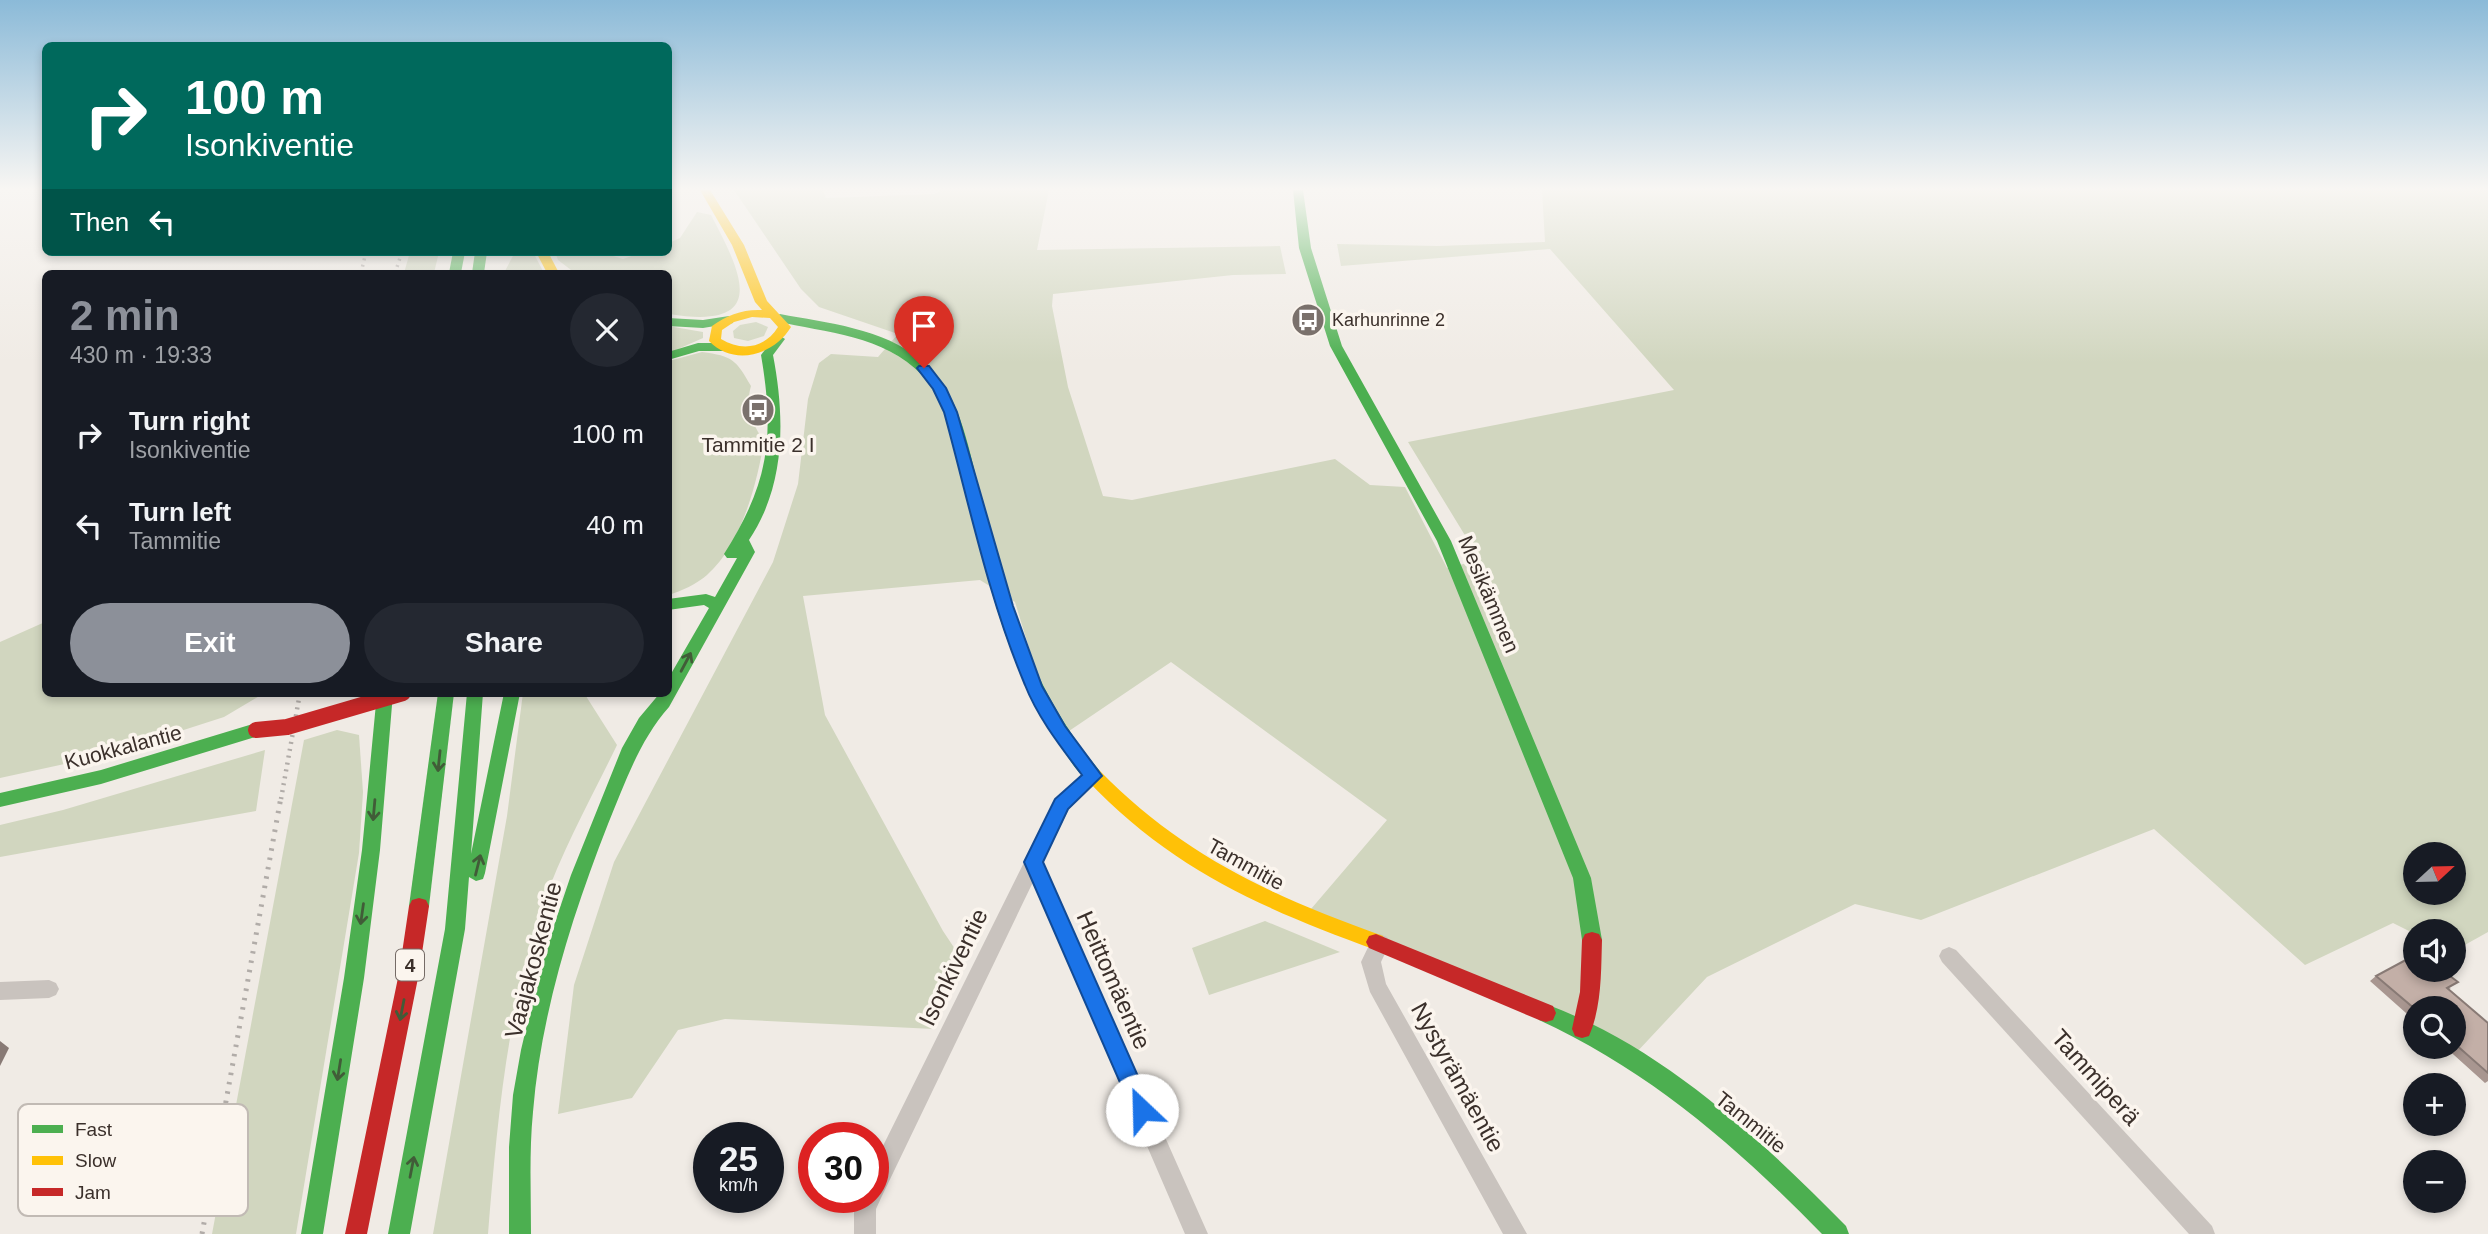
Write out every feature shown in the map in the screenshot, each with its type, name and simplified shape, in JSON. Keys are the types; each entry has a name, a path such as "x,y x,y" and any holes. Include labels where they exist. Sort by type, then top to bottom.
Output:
{"main road":[{"path":"738,248 761,302 778,317"},
{"name":"Mesikämmen","path":"1305,248 1336,345 1444,541 1582,878 1590,907 1592,968 1590,1006 1582,1029"},
{"path":"748,269 747,302 715,334 715,341 769,377"},
{"name":"Tammitie","path":"672,322 704,324 757,312 830,326 892,348 918,364 932,378 945,398 1018,648 1047,711 1093,776 1194,859 1276,906 1380,943 1582,1029 1734,1132 1765,1159 1838,1234"},
{"name":"Vaajakoskentie","path":"672,684 733,552 744,543 764,492 773,456 776,409 769,377 772,368 768,351 780,338 785,327 778,317"},
{"name":"Tammitie","path":"672,355 698,347 756,349 780,338 809,330 852,334"},
{"path":"672,605 707,606"},
{"path":"672,616 707,606"},
{"name":"Vaajakoskentie","path":"672,657 707,606"},
{"name":"Kuokkalantie","path":"0,800 101,777 256,730 289,714 349,697"},
{"name":"Kuokkalantie","path":"256,730 287,727 382,697"},
{"path":"313,1234 371,850 385,697"},
{"name":"4","path":"356,1234 409,973 436,791 446,697"},
{"name":"4","path":"399,1234 455,929 475,697"},
{"path":"455,929 475,878 490,818 511,697"},
{"name":"Vaajakoskentie","path":"520,1234 524,1097 545,985 591,843 650,713 651,697"},
{"name":"Vaajakoskentie","path":"650,713 663,704 666,697"}],"street":[{"name":"Isonkiventie","path":"889,1157 1062,804 1093,776"},
{"name":"Heittomäentie","path":"1034,862 1196,1234"},
{"name":"Nystyrämäentie","path":"1380,943 1371,962 1377,986 1516,1234"},
{"name":"Tammiperä","path":"1949,956 2204,1234"},
{"path":"0,991 49,989"},
{"path":"865,1213 865,1234"}],"green space":[{"path":"672,248 727,248 738,278 740,294 734,306 722,314 701,317 672,314 672,270 571,270 556,256 613,256 623,259 632,256 672,256"},
{"path":"773,248 1037,248 1037,250 1280,248 1286,274 1233,275 1053,294 1052,306 1068,387 1103,496 1132,500 1335,459 1370,485 1405,487 1447,568 1480,560 1408,442 1674,390 1550,249 1341,266 1338,248 2488,248 2488,932 2466,944 2466,919 2403,919 2403,928 2393,923 2305,965 2154,829 1921,920 1855,904 1707,977 1635,1054 1311,909 1387,820 1171,662 1069,731 1040,684 1015,602 980,580 803,596 825,715 943,931 965,964 934,1029 725,1019 678,1030 632,1098 558,1114 574,985 614,862 773,562 798,484 808,399 819,363 831,354 878,357 898,334 819,307 801,289"},
{"path":"409,256 438,256 435,270 405,270"},
{"path":"513,256 535,256 542,270 506,270"},
{"path":"756,322 768,327 764,336 748,341 734,338 733,331 740,325"},
{"path":"672,327 703,332 703,338 672,352"},
{"path":"702,352 721,355 733,361 751,386 751,415 764,441 746,513 729,547 703,578 672,594 672,360"},
{"path":"42,623 42,697 258,697 224,717 106,755 0,778 0,642"},
{"path":"522,697 587,697 617,745 559,864 543,905 520,985 505,1067 488,1234 433,1234 507,816"},
{"path":"337,730 359,735 363,792 359,853 296,1234 212,1234 215,1216 248,1216 248,1104 236,1104 304,740"},
{"path":"265,750 256,811 0,857 0,825 63,810"},
{"path":"1265,921 1340,952 1209,995 1192,948"}],"building":[{"path":"2403,961 2403,982 2458,982 2447,988 2456,996 2403,996 2403,999 2376,976"},
{"path":"2466,1004 2488,1023 2488,1073 2466,1054"}],"railway":[{"path":"362,270 365,256"},
{"path":"396,270 401,256"},
{"path":"281,799 299,697"},
{"path":"226,1104 281,797"},
{"path":"202,1234 205,1216"}],"traffic: fast":[{"path":"1305,248 1336,346 1444,541 1582,878 1592,940"},
{"path":"456,270 458,256"},
{"path":"478,270 480,256"},
{"path":"780,318 850,332 883,343 915,361 939,388 954,420 998,588 1018,649 1050,715 1093,775"},
{"path":"672,322 703,324 729,320"},
{"path":"732,554 759,509 767,484 774,433 772,381 767,355 779,339"},
{"path":"672,355 698,347 724,347"},
{"path":"672,687 747,552 744,543"},
{"path":"672,604 706,599 717,606"},
{"path":"312,1234 354,978 371,850 385,697"},
{"path":"419,906 445,697"},
{"path":"399,1234 455,929 475,697"},
{"path":"476,873 511,697"},
{"path":"520,1234 522,1112 540,1005 565,918 596,832 631,748 645,723 666,697"},
{"path":"0,800 101,777 256,730"},
{"path":"1546,1013 1588,1032 1627,1055 1703,1108 1773,1169 1838,1234"}],"traffic: slow":[{"path":"739,248 761,302 774,315"},
{"path":"544,256 551,270"},
{"path":"759,313 774,315 785,327 772,343 763,348 754,351 734,350 715,341 716,329 730,320 759,313"},
{"path":"1093,775 1122,805 1154,832 1223,877 1260,896 1376,942"}],"traffic: jam":[{"path":"256,730 287,727 389,697"},
{"path":"356,1234 409,973 419,906"},
{"path":"1582,1029 1590,992 1592,940"},
{"path":"1376,942 1546,1013"}],"place":[{"name":"Karhunrinne 2","path":"1308,320"},
{"name":"Tammitie 2 I","path":"758,410"}],"route":[{"path":"924,368 939,388 951,412 1005,606 1034,687 1059,730 1093,776 1062,804 1034,862 1142,1110"}]}
